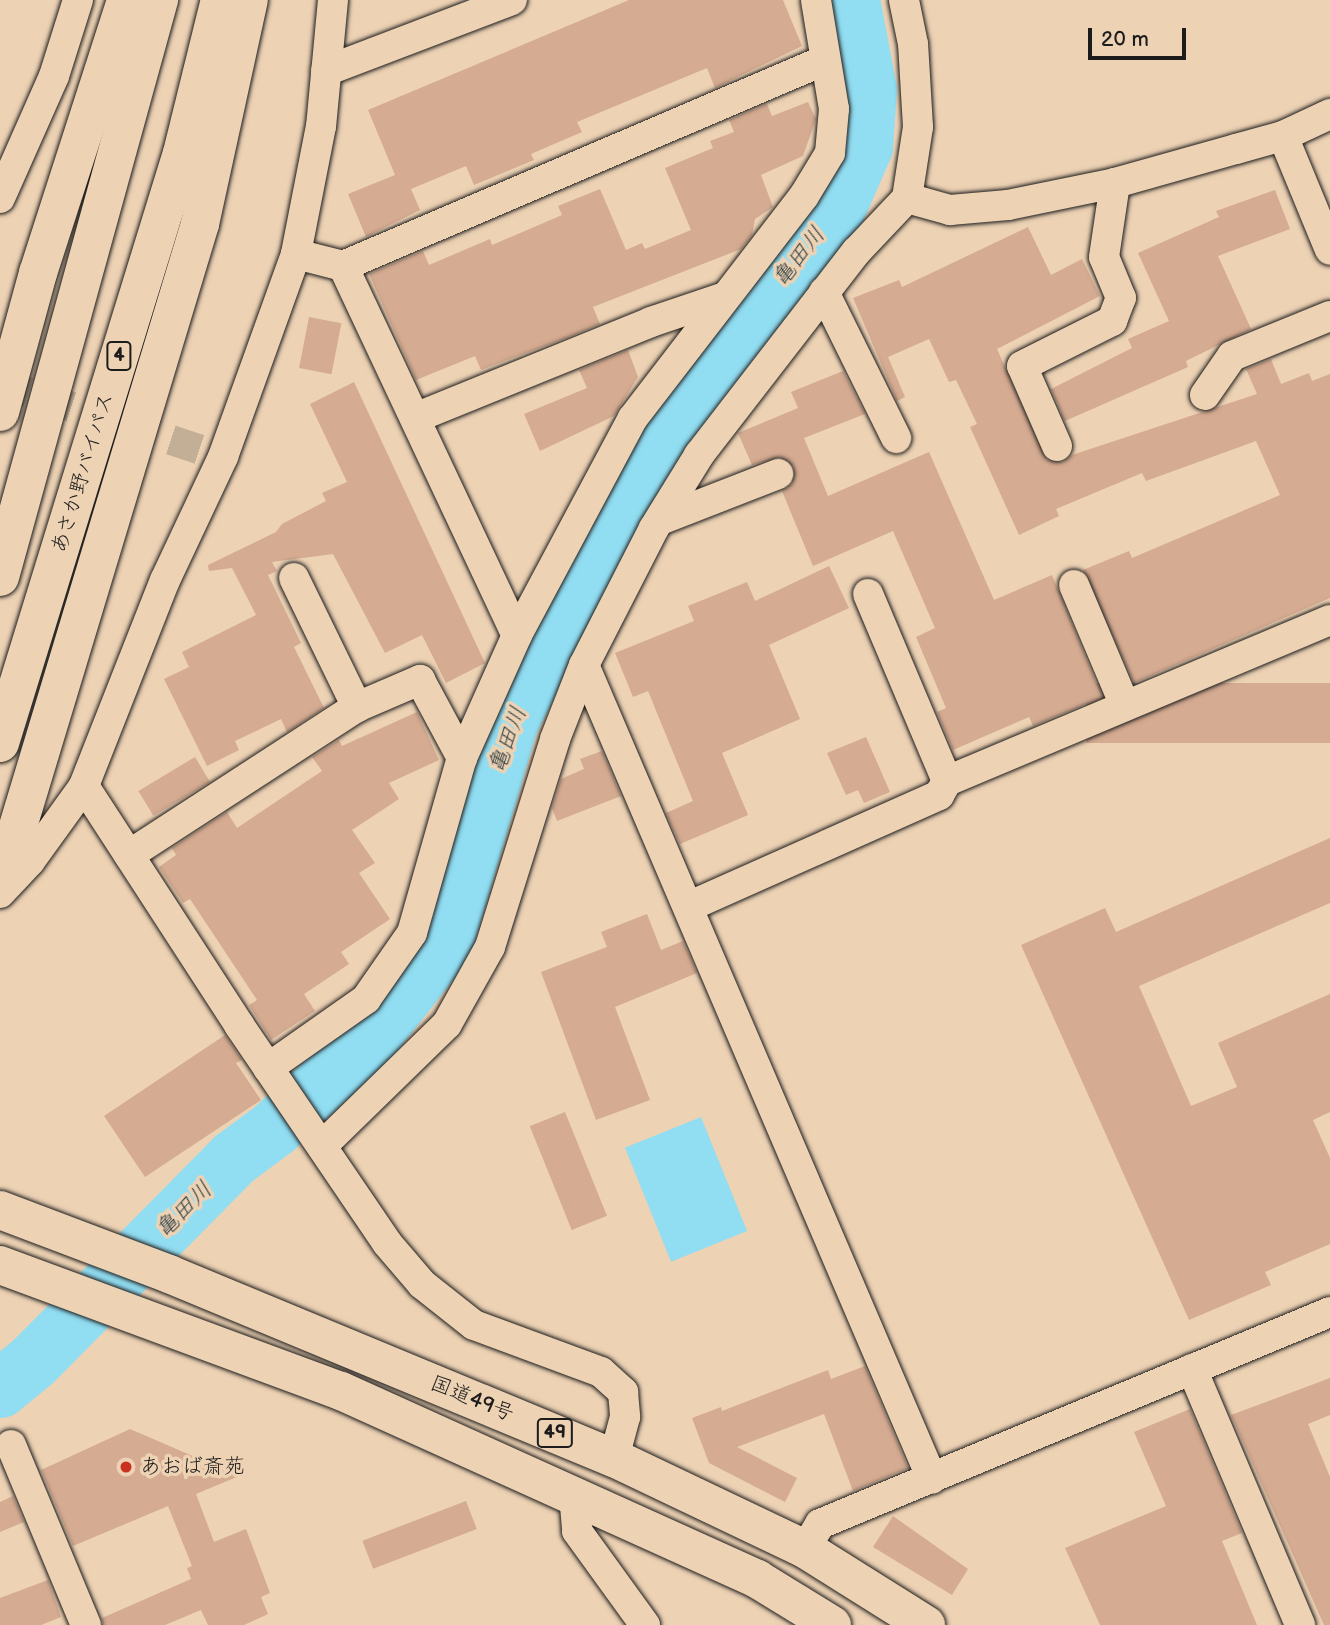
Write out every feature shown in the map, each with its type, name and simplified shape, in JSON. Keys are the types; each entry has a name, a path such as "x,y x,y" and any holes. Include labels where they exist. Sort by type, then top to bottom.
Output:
{"highway":[{"path":"0,412 38,273 126,0"},
{"path":"0,577 159,0"},
{"name":"あさか野バイパス","path":"5,727 182,153 220,0"},
{"path":"0,886 200,225 249,0"},
{"name":"国道49号","path":"0,1210 169,1274 614,1458 805,1549 926,1625"},
{"name":"49","path":"0,1265 341,1391 757,1579 832,1625"}],"street":[{"path":"0,198 54,76 78,0"},
{"path":"0,893 30,861 84,786 165,580 222,457 296,254 321,126 333,0"},
{"path":"326,71 512,0"},
{"path":"274,1076 366,999 412,933 462,758 517,635 633,418 804,196 830,153 834,109 816,0"},
{"path":"323,1145 447,1024 490,947 555,739 584,665 660,520 699,455 824,292 907,198 918,127 913,44 904,0"},
{"path":"296,254 343,266 825,60"},
{"path":"907,198 950,210 1008,205 1115,183 1283,136 1330,114"},
{"path":"1283,136 1330,250"},
{"path":"1057,446 1022,366 1112,321 1121,298 1104,257 1115,183"},
{"path":"343,266 517,635"},
{"path":"824,292 896,438"},
{"path":"415,418 651,322 726,297"},
{"path":"1206,395 1232,356 1330,316"},
{"path":"660,520 778,474"},
{"path":"294,578 357,706"},
{"path":"1074,585 1125,706"},
{"path":"868,594 947,781"},
{"path":"690,906 939,795 947,781 1330,620"},
{"path":"584,665 690,906 932,1479"},
{"path":"129,855 357,706 420,680 462,758"},
{"path":"84,786 387,1243 422,1284 474,1325 601,1372 623,1392 625,1417 614,1458"},
{"path":"805,1549 820,1524 1330,1312"},
{"path":"1192,1369 1300,1625"},
{"path":"11,1445 86,1625"},
{"path":"574,1494 577,1531 645,1625"}],"water":[{"path":"701,1117 747,1231 671,1262 625,1148"}],"building":[{"path":"629,0 783,0 802,46 715,88 707,68 577,122 582,132 531,154 534,160 474,185 466,166 411,189 420,210 366,237 348,194 395,175 368,110"},
{"path":"808,102 816,119 803,156 761,175 773,207 755,219 752,235 741,249 593,307 600,324 566,338 481,370 475,356 416,380 369,274 423,251 429,265 490,239 492,245 562,215 558,206 600,189 626,250 642,243 645,249 691,230 665,168 713,148 710,141 734,132 729,120 767,104 772,116"},
{"path":"1275,190 1290,229 1218,256 1251,329 1186,361 1188,367 1065,421 1051,389 1132,348 1128,339 1169,321 1138,253 1219,217 1216,211"},
{"path":"1028,227 1051,275 1082,259 1100,296 997,349 1047,460 1063,462 1072,455 1257,394 1246,369 1271,359 1281,384 1309,373 1312,381 1330,374 1330,598 1134,683 1083,570 1129,551 1132,558 1280,495 1256,441 1146,481 1142,473 1056,509 1059,516 1019,535 970,427 977,424 956,380 949,382 929,339 888,357 905,397 897,401 853,298 899,280 902,287"},
{"path":"309,317 341,323 331,374 299,368"},
{"path":"628,350 638,377 614,416 540,451 524,414 587,388 579,370"},
{"path":"843,371 865,414 804,438 828,496 929,452 994,600 1052,575 1102,697 1033,726 1029,717 953,750 937,712 946,708 916,637 935,628 893,531 813,566 782,491 792,484 794,467 780,457 752,465 738,433 798,408 791,392"},
{"path":"354,382 485,663 446,683 422,635 385,653 333,554 272,562 277,571 268,575 301,643 294,647 324,708 287,732 281,719 235,741 239,750 207,766 164,679 189,667 182,652 256,615 232,568 209,571 208,565 276,532 282,524 326,501 322,493 347,482 310,404"},
{"path":"829,566 849,608 769,645 800,719 722,753 748,815 680,844 666,813 693,801 648,691 633,697 615,653 694,621 688,606 747,582 755,601"},
{"path":"1086,683 1330,683 1330,743 1086,743"},
{"path":"417,712 439,760 389,783 399,799 352,830 375,863 359,873 390,919 341,952 349,964 304,994 315,1011 271,1040 249,1005 257,1000 190,899 183,903 159,867 176,855 172,848 227,812 237,828 322,771 312,757 339,740 342,746"},
{"path":"866,737 890,792 864,803 858,790 846,795 827,753"},
{"path":"602,751 621,796 557,821 552,808 561,779 584,769 580,759"},
{"path":"195,757 210,782 153,816 138,791"},
{"path":"1330,838 1330,903 1139,986 1191,1106 1237,1087 1218,1043 1330,994 1330,1112 1313,1120 1330,1158 1330,1244 1265,1272 1271,1285 1189,1320 1021,945 1105,908 1116,932"},
{"path":"647,914 661,950 683,941 697,973 615,1007 650,1100 596,1120 541,972 607,947 601,932"},
{"path":"225,1035 242,1060 236,1063 261,1100 145,1177 104,1116"},
{"path":"565,1112 607,1216 572,1230 530,1126"},
{"path":"865,1366 908,1468 853,1491 824,1414 737,1447 797,1478 785,1502 709,1463 692,1418 721,1407 722,1411 828,1370 831,1379"},
{"path":"1330,1378 1330,1415 1308,1424 1330,1477 1330,1625 1324,1625 1231,1415"},
{"path":"1190,1409 1242,1533 1222,1541 1257,1625 1100,1625 1065,1548 1166,1506 1134,1432"},
{"path":"130,1429 239,1476 196,1494 214,1542 246,1529 270,1593 261,1597 268,1614 244,1625 208,1625 201,1610 165,1625 103,1625 102,1618 191,1579 187,1568 192,1566 168,1506 73,1546 41,1470"},
{"path":"13,1496 24,1522 0,1532 0,1502"},
{"path":"466,1501 477,1529 373,1569 362,1541"},
{"path":"893,1516 968,1569 952,1595 873,1547"},
{"path":"48,1580 61,1617 41,1625 0,1625 0,1598"}],"waterway":[{"name":"亀田川","path":"0,1389 34,1361 235,1158 274,1129 370,1039 444,945 509,724 604,536 645,462 703,377 837,209 864,147 868,90 851,0"}],"tunnel":[{"path":"0,383 223,457"}],"place":[{"name":"あおば斎苑","path":"126,1467"}]}
